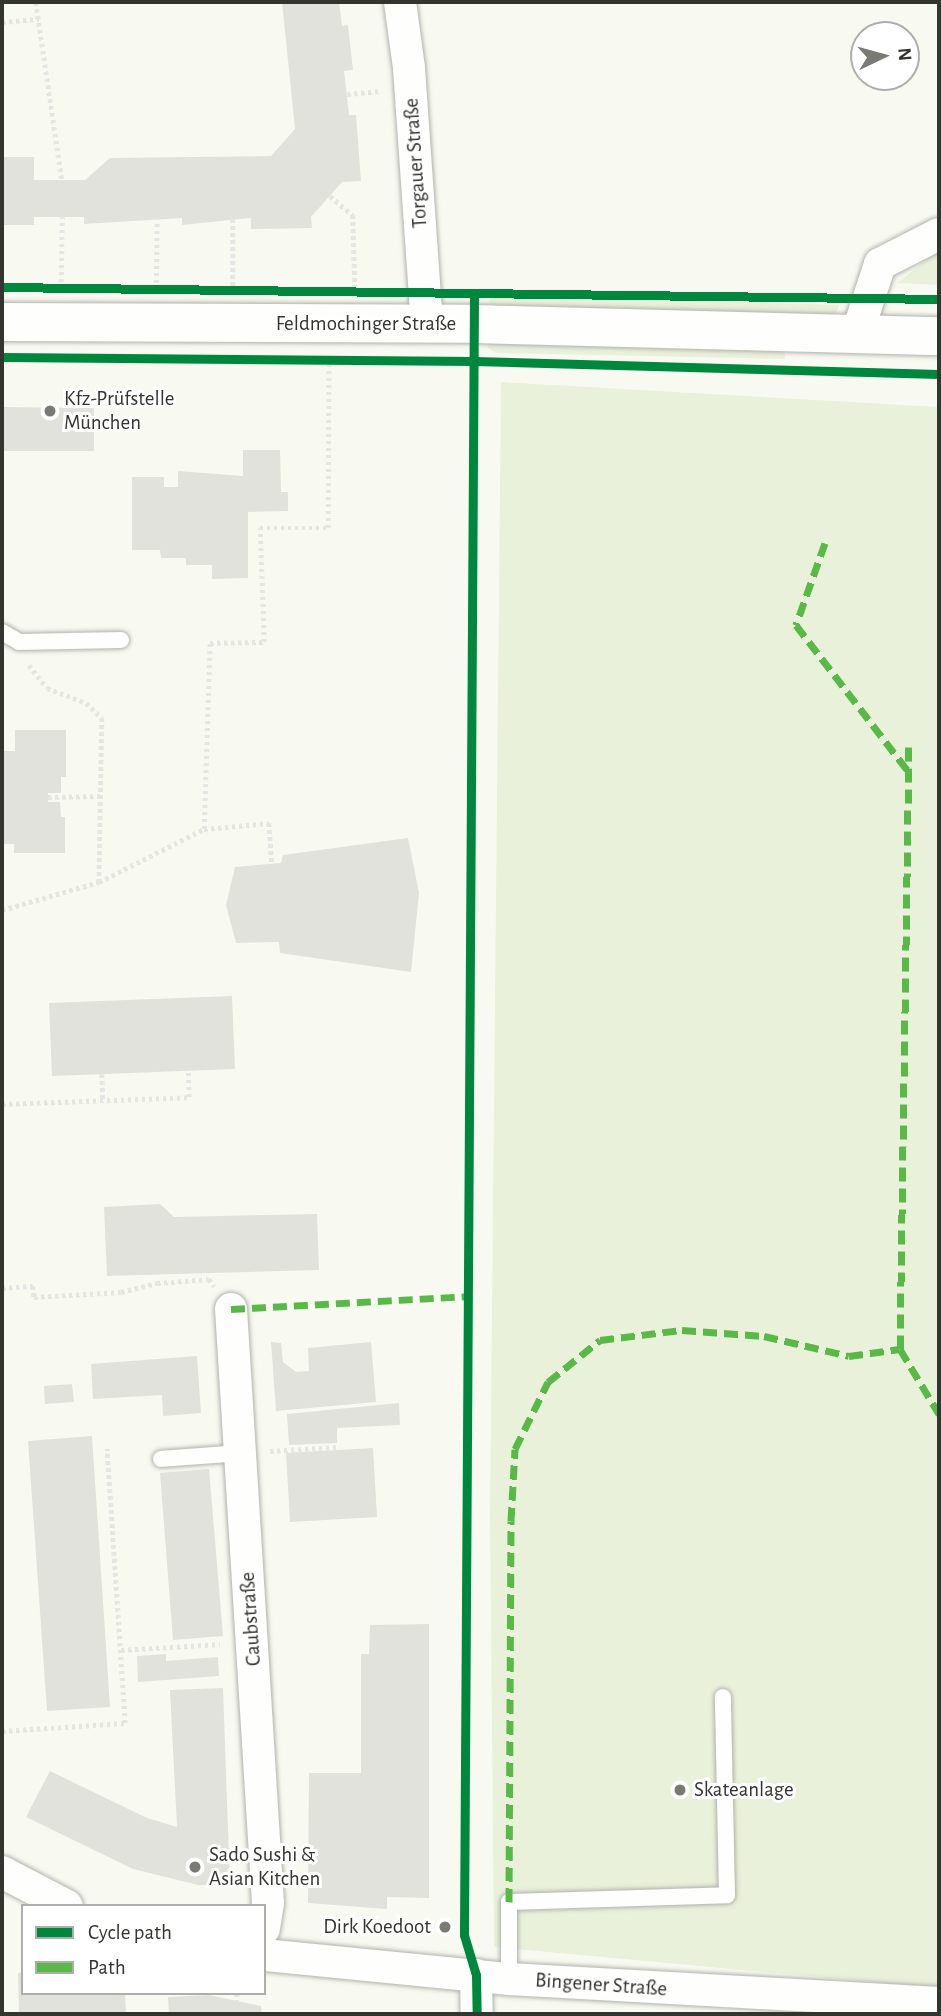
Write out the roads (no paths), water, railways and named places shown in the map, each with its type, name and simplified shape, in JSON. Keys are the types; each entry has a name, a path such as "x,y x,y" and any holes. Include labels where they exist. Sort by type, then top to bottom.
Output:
{"street":[{"name":"Torgauer Straße","path":"400,2 409,68 427,324"},
{"path":"857,334 880,264 939,234"},
{"name":"Feldmochinger Straße","path":"2,322 427,324 939,336"},
{"name":"Caubstraße","path":"231,1309 253,1641 268,1903 266,1916"},
{"path":"2,1872 63,1904"},
{"name":"Bingener Straße","path":"266,1955 509,1979 939,2003"},
{"path":"476,1975 477,2014"}],"lane":[{"path":"2,632 19,642 121,640"},
{"path":"161,1459 240,1453"},
{"path":"509,1979 509,1902 727,1895 723,1697"}],"place":[{"name":"Kfz-Prüfstelle München","path":"50,411"},
{"name":"Skateanlage","path":"680,1790"},
{"name":"Sado Sushi & Asian Kitchen","path":"195,1867"},
{"name":"Dirk Koedoot","path":"445,1927"}]}
